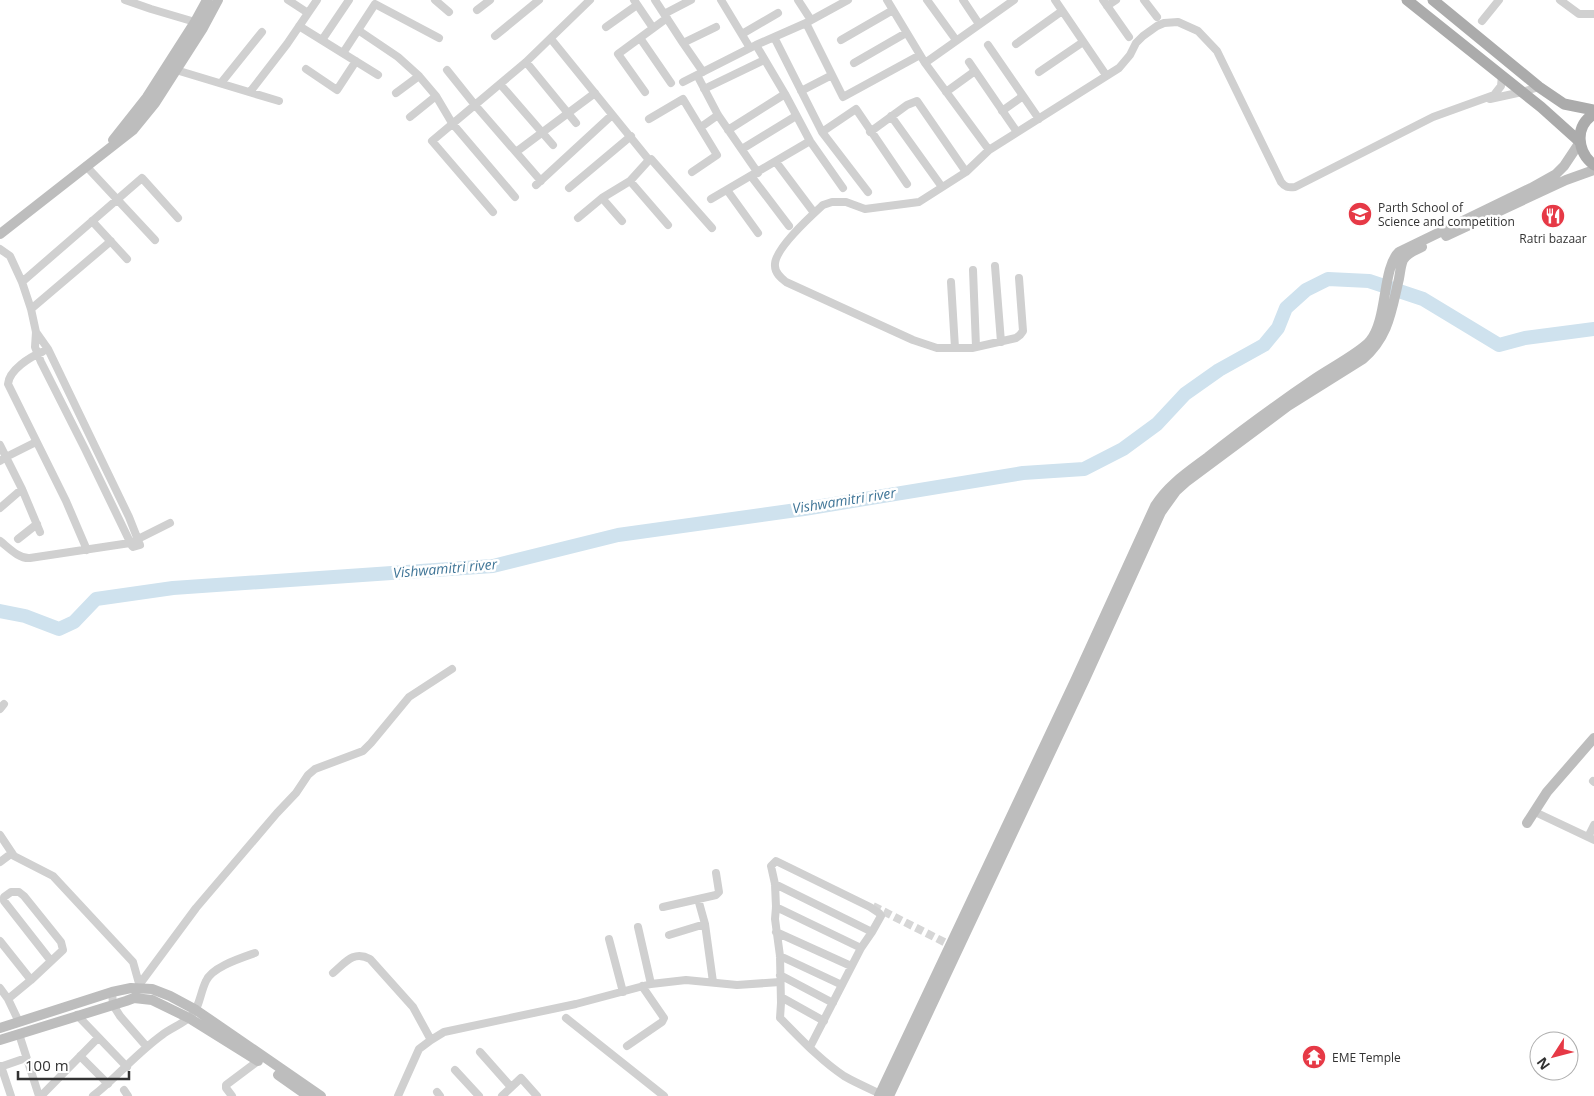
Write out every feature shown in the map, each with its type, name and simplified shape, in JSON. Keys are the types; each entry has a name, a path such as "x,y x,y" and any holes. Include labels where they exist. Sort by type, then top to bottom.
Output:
{"main road":[{"path":"107,149 147,97 207,0"},
{"path":"0,234 133,130 155,103 203,28 218,0"},
{"path":"1407,0 1522,92 1580,142"},
{"path":"1433,0 1539,87 1564,104 1594,112 1584,124 1580,133 1582,151 1594,165"},
{"path":"883,1096 1085,679 1161,512 1168,501 1186,482 1281,412 1364,359 1379,343 1398,260 1396,255 1403,249 1531,188 1556,174 1564,166 1580,142"},
{"path":"1398,260 1566,180 1594,170"},
{"path":"1528,823 1547,792 1594,738"},
{"path":"0,1028 112,992 140,986 170,996 192,1014 308,1096"},
{"path":"0,1040 134,998 152,1000 192,1014 321,1096"}],"street":[{"path":"125,0 151,10 195,22"},
{"path":"288,0 308,13"},
{"path":"250,92 317,0"},
{"path":"322,40 349,0"},
{"path":"435,0 449,12"},
{"path":"477,10 490,0"},
{"path":"496,36 539,0"},
{"path":"655,0 700,74 704,89 718,115 742,148 755,174 788,226"},
{"path":"646,92 618,54 666,16 691,0"},
{"path":"798,0 843,97 920,55"},
{"path":"683,82 753,46 808,22 848,0"},
{"path":"888,0 925,63 989,150"},
{"path":"927,0 956,40"},
{"path":"962,0 979,24"},
{"path":"995,0 1001,8"},
{"path":"925,63 1014,0"},
{"path":"1055,0 1106,75"},
{"path":"1116,0 1105,3 1129,37"},
{"path":"1144,0 1157,18"},
{"path":"1482,21 1499,0"},
{"path":"1560,0 1579,14 1594,14"},
{"path":"493,212 432,141 526,62 588,1"},
{"path":"725,1 742,34 764,60 810,141 843,188"},
{"path":"606,27 636,2 653,28"},
{"path":"343,53 375,4 439,38"},
{"path":"841,40 893,10"},
{"path":"1016,44 1062,11"},
{"path":"742,34 778,13"},
{"path":"1019,278 1023,331 1020,335 1016,338 976,347 937,348 913,340 786,282 779,276 774,264 782,246 823,205 832,202 846,202 865,209 919,202 966,172 989,150 1119,68 1143,36 1164,23 1178,22 1198,31 1217,51 1281,182 1284,186 1290,188 1433,117 1494,95 1501,86 1502,76"},
{"path":"299,26 378,75"},
{"path":"683,44 716,26"},
{"path":"358,30 398,57 419,76 436,96 452,123 515,197"},
{"path":"221,83 262,32"},
{"path":"854,63 906,33"},
{"path":"774,37 822,132 868,192"},
{"path":"640,38 671,82"},
{"path":"550,39 649,160 712,228"},
{"path":"1038,72 1083,42"},
{"path":"988,45 1039,119"},
{"path":"704,89 764,60"},
{"path":"306,69 337,90 356,61"},
{"path":"526,62 576,122"},
{"path":"969,62 1017,132"},
{"path":"176,70 279,100"},
{"path":"448,70 475,105 516,152 539,183 612,114"},
{"path":"946,92 975,71"},
{"path":"802,91 832,75"},
{"path":"396,93 419,76"},
{"path":"500,84 553,145"},
{"path":"1483,100 1539,87"},
{"path":"516,152 594,93"},
{"path":"728,130 785,94"},
{"path":"410,117 436,96"},
{"path":"1002,111 1023,96"},
{"path":"649,119 683,100 718,155 692,172"},
{"path":"870,132 912,101 916,101 966,172"},
{"path":"822,132 856,109 907,184"},
{"path":"701,127 718,115"},
{"path":"742,148 796,116"},
{"path":"891,116 942,186"},
{"path":"569,188 631,136"},
{"path":"712,199 810,141"},
{"path":"578,218 602,198 630,181 649,160"},
{"path":"776,162 812,210"},
{"path":"86,166 154,240"},
{"path":"22,282 142,178 178,218"},
{"path":"630,181 668,226"},
{"path":"727,190 758,233"},
{"path":"602,198 622,221"},
{"path":"92,221 127,259"},
{"path":"31,309 111,241"},
{"path":"0,249 10,256 22,282 31,309 36,332 35,347 38,354 130,543 133,547 140,545 48,349 36,332"},
{"path":"995,266 1001,342"},
{"path":"973,270 976,347"},
{"path":"952,282 955,348"},
{"path":"48,349 28,358 9,377 8,384 88,550"},
{"path":"3,459 36,442"},
{"path":"0,445 3,459 22,489 39,528 18,539"},
{"path":"96,472 105,467"},
{"path":"0,508 22,489"},
{"path":"138,539 170,523"},
{"path":"0,541 26,558 130,543"},
{"path":"140,986 196,908 296,793 311,772 363,751 409,697 452,669"},
{"path":"1535,812 1591,838 1594,825"},
{"path":"0,835 12,853 21,860 53,876 133,962 140,986"},
{"path":"0,862 12,853"},
{"path":"810,1047 860,948 881,916 879,912 776,860 771,866 775,884 775,920 780,956 780,1018 810,1047 825,1061 845,1076 883,1096"},
{"path":"662,907 718,894 716,873"},
{"path":"775,884 872,932"},
{"path":"8,998 31,980 63,950 61,942 24,896 19,892 11,892 4,897 4,901 51,961"},
{"path":"698,899 705,924 713,982"},
{"path":"776,907 860,948"},
{"path":"669,935 705,924"},
{"path":"638,928 652,984"},
{"path":"776,932 851,966"},
{"path":"609,939 623,992"},
{"path":"0,941 31,980"},
{"path":"93,1096 147,1047 192,1014 206,980 211,975 229,963 255,953"},
{"path":"332,973 354,956 363,956 370,959 413,1007 431,1040"},
{"path":"780,956 842,984"},
{"path":"398,1096 419,1049 444,1032 576,1004 642,986 686,980 737,984 780,979 833,1003"},
{"path":"627,1046 662,1022 664,1018 642,986"},
{"path":"0,988 8,998 19,1022"},
{"path":"112,992 113,1005 120,1016 147,1047"},
{"path":"781,997 824,1021"},
{"path":"77,1015 126,1066"},
{"path":"566,1018 664,1096"},
{"path":"19,1034 40,1096 98,1038"},
{"path":"480,1052 511,1087"},
{"path":"80,1056 108,1084"},
{"path":"11,1096 1,1067 26,1058"},
{"path":"232,1096 226,1088 226,1084 258,1061"},
{"path":"456,1070 480,1096"},
{"path":"502,1096 521,1078 538,1096"}],"waterway":[{"name":"Vishwamitri river","path":"0,611 25,616 59,629 74,622 96,599 173,588 493,566 618,535 804,509 1023,473 1084,469 1123,449 1157,424 1185,394 1219,370 1264,345 1278,328 1286,308 1306,290 1328,279 1369,281 1423,299 1499,345 1525,338 1594,329"}],"tunnel":[{"path":"873,906 950,945"}],"place":[{"name":"Parth School of Science and competition","path":"1360,214"},
{"name":"Ratri bazaar","path":"1553,216"},
{"name":"EME Temple","path":"1314,1057"}]}
